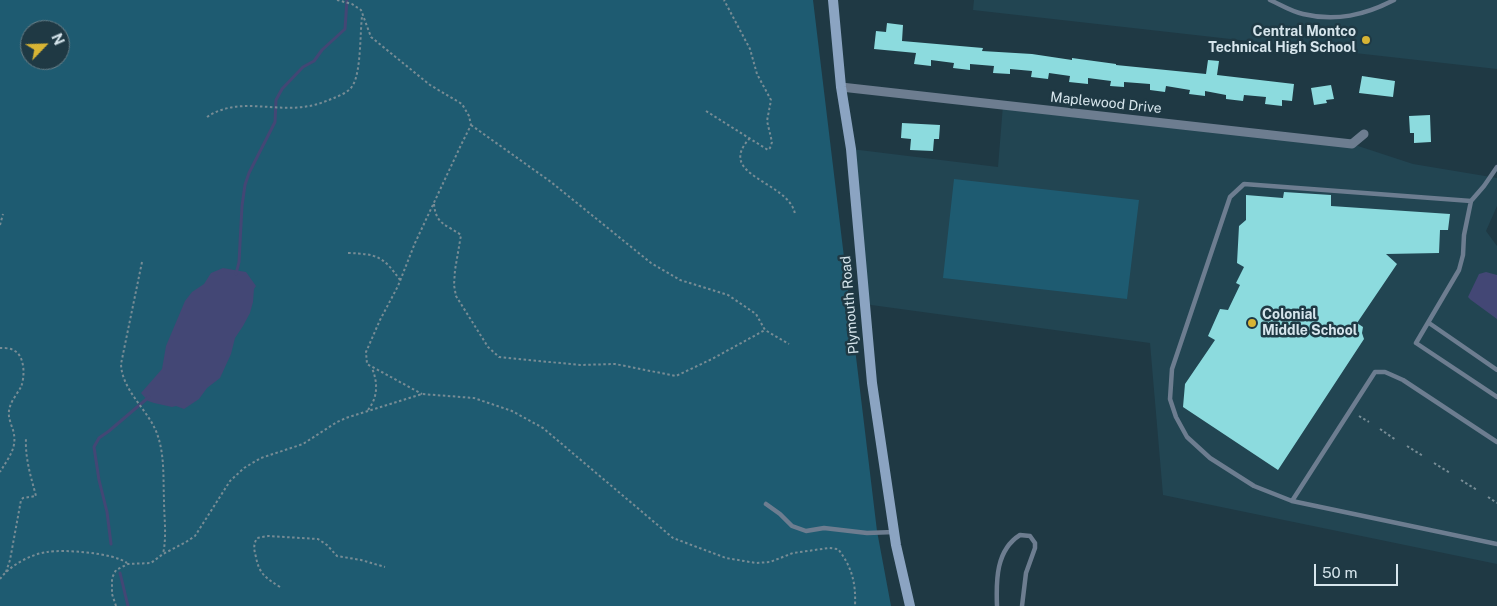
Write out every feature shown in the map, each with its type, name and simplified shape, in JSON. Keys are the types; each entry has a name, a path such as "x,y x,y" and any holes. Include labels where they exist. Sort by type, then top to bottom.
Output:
{"street":[{"name":"Plymouth Road","path":"833,0 841,87 851,149 872,383 894,532 910,606"},
{"name":"Maplewood Drive","path":"841,87 1352,144 1364,134"}],"lane":[{"path":"1270,0 1302,14 1342,18 1376,9 1394,0"},
{"path":"1497,167 1471,201 1459,270 1416,342 1497,397"},
{"path":"1471,201 1244,184 1230,197 1172,369 1170,399 1176,417 1187,437 1210,458 1254,486 1292,500 1497,544"},
{"path":"1429,323 1497,370"},
{"path":"1292,500 1375,372 1385,372 1403,380 1497,442"},
{"path":"766,504 792,526 806,531 824,528 867,533 894,532"},
{"path":"997,606 996,583 999,567 1007,546 1020,535 1026,535 1033,540 1035,548 1026,573 1022,606"}],"path":[{"path":"338,0 352,4 361,10 371,37 430,85 462,104 469,116 471,125 366,352 367,364 422,394"},
{"path":"706,111 768,150 770,148 772,142 767,121 771,100 757,74 750,50 724,0"},
{"path":"208,117 218,110 234,106 308,107 348,91 353,84 357,72 362,14"},
{"path":"471,125 558,187 651,263 680,280 728,295 756,314 765,330 789,344"},
{"path":"750,138 739,156 743,168 789,201 794,208 795,214"},
{"path":"434,203 438,220 461,235 454,270 456,296 488,347 499,356 580,365 615,364 676,376 765,330"},
{"path":"0,224 3,214"},
{"path":"348,253 372,255 382,258 400,280"},
{"path":"142,262 121,364 122,377 156,431 162,452 166,533 163,554"},
{"path":"0,348 15,350 21,357 23,371 22,384 9,408 15,438 14,448 11,457 0,472"},
{"path":"368,410 374,402 377,384 372,367"},
{"path":"116,606 112,594 112,578 116,570 128,564 150,563 195,536 230,481 244,468 261,458 303,444 337,422 368,410 422,394 474,398 512,411 543,428 673,538 726,558 756,563 770,562 793,553 829,548 838,549 853,574 856,590 855,606"},
{"path":"1359,416 1369,422"},
{"path":"1380,429 1396,440"},
{"path":"6,572 21,500 36,496 29,473 25,449 26,438"},
{"path":"1407,446 1423,456"},
{"path":"1434,463 1450,473"},
{"path":"1461,480 1477,490"},
{"path":"1488,497 1497,503"},
{"path":"280,587 267,579 258,568 254,543 257,538 268,536 318,539 327,544 337,556 385,567"},
{"path":"0,579 6,572 29,558 47,552 97,554 123,560 128,564"}],"shaded area":[{"path":"0,0 813,0 877,531 891,606 0,606"},
{"name":"Central Montco Technical High School","path":"974,0 1497,0 1497,69 973,10"},
{"name":"Colonial Middle School","path":"1003,105 1352,144 1413,164 1497,178 1497,206 1486,231 1497,246 1497,564 1163,495 1150,343 864,304 851,149 998,167"},
{"path":"954,179 1139,200 1127,299 943,278"},
{"path":"223,268 246,272 256,286 250,313 235,338 231,354 220,378 207,388 199,399 184,409 148,401 141,393 162,369 166,346 185,301 192,292 204,284 211,273"},
{"path":"1486,272 1497,275 1497,319 1468,297 1479,274"}],"building":[{"path":"887,23 903,25 902,41 983,48 982,51 1032,54 1072,60 1072,58 1116,65 1206,74 1208,60 1219,61 1217,75 1294,84 1292,101 1282,100 1282,106 1265,104 1266,97 1244,95 1243,101 1226,99 1226,95 1205,91 1205,96 1189,94 1190,90 1166,86 1165,92 1150,90 1150,84 1124,82 1124,87 1110,86 1111,81 1088,78 1088,84 1069,82 1070,76 1049,73 1048,79 1031,77 1032,71 1010,69 1010,74 993,73 994,66 970,64 970,70 953,68 954,63 931,60 931,66 914,64 916,53 874,49 876,31 886,32"},
{"path":"1362,76 1395,81 1393,97 1359,93"},
{"path":"1331,85 1334,99 1326,100 1327,103 1314,105 1311,88"},
{"path":"1430,115 1431,142 1414,143 1414,133 1410,133 1409,116"},
{"path":"902,123 940,125 939,139 934,139 933,151 910,150 911,139 901,138"},
{"name":"Colonial Middle School","path":"1284,192 1331,195 1331,206 1450,214 1448,230 1440,230 1439,253 1386,254 1397,264 1357,323 1363,327 1364,339 1278,470 1183,407 1185,384 1215,340 1208,336 1220,309 1228,310 1240,285 1236,283 1244,267 1237,263 1239,226 1246,220 1246,195 1283,198"}],"waterway":[{"path":"236,274 239,262 245,185 249,173 275,122 276,100 282,89 303,67 314,61 322,50 345,29 347,0"},
{"path":"111,544 107,512 99,480 94,447 99,438 149,397"},
{"path":"120,573 128,606"}],"place":[{"name":"Central Montco Technical High School","path":"1366,40"},
{"name":"Colonial Middle School","path":"1252,323"}]}
